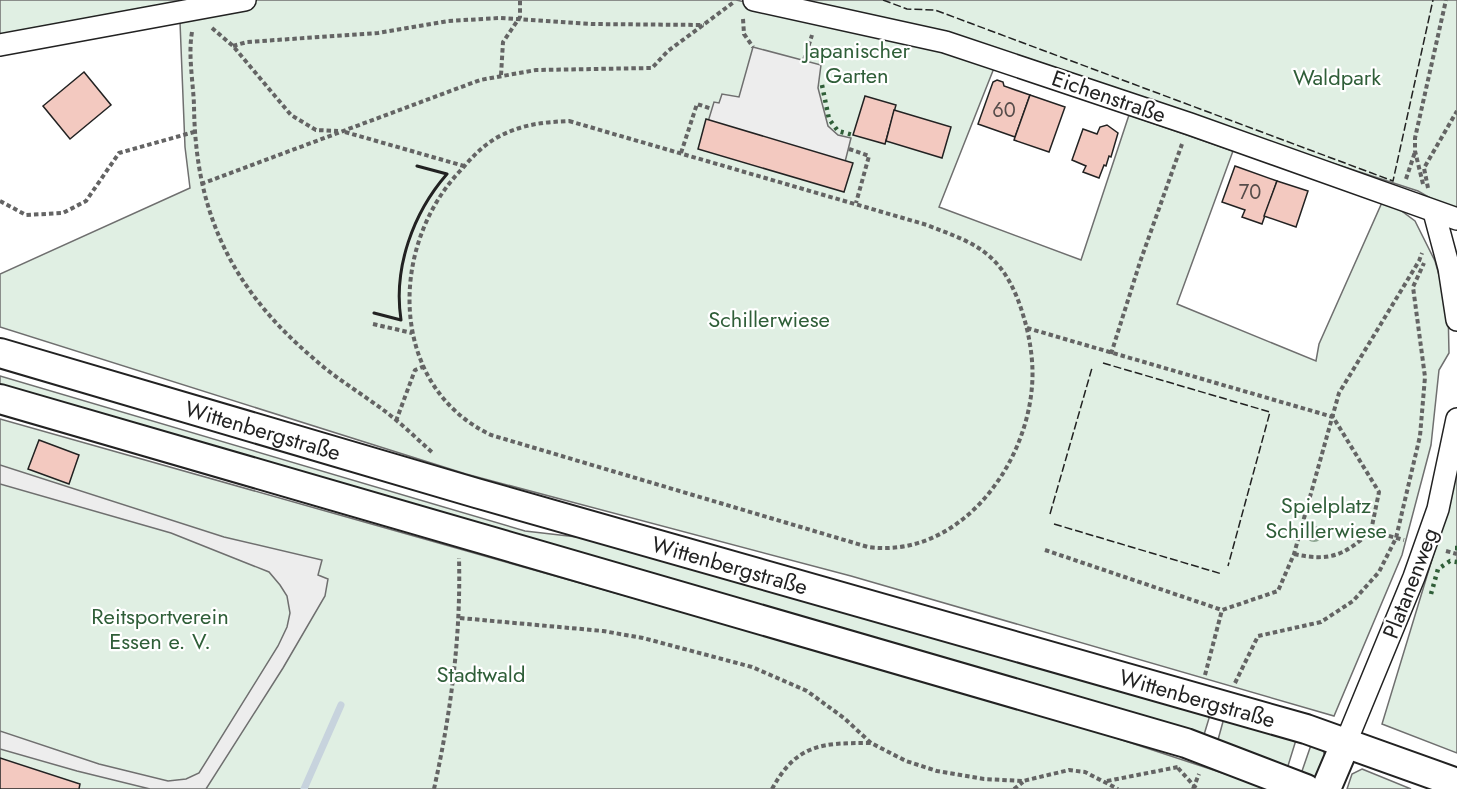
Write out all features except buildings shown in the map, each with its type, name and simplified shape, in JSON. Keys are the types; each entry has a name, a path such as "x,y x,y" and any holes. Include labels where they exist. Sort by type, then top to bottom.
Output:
{"main road":[{"name":"Wittenbergstraße","path":"0,353 498,500 1346,742 1457,783"},
{"name":"Wittenbergstraße","path":"0,399 459,530 1185,743 1306,789"},
{"path":"1326,789 1346,742"}],"street":[{"path":"0,45 245,0"},
{"name":"Eichenstraße","path":"748,8 945,42 1190,124 1457,219"},
{"path":"1430,210 1449,268 1457,320"},
{"name":"Platanenweg","path":"1346,742 1438,508 1457,419"}],"path":[{"path":"501,75 503,42 520,17 520,0"},
{"path":"201,184 342,131 357,128 480,80 536,70 652,68 668,51 737,0"},
{"path":"1401,200 1415,151 1421,106 1446,0"},
{"path":"748,8 744,34 753,48"},
{"path":"195,10 233,46 265,87 303,124 316,130 342,131 464,166"},
{"path":"195,10 191,38 194,132 201,184 222,245 260,304 284,332 315,360 396,420 438,458"},
{"path":"233,46 247,42 378,33 448,21 520,17 591,24 705,25"},
{"path":"804,60 810,40"},
{"path":"681,153 697,104 712,109"},
{"path":"1223,706 1258,636 1321,622 1353,601 1379,572 1396,538 1420,436 1425,377 1413,287 1424,264 1430,210 1424,168 1457,111"},
{"path":"569,121 856,203 967,240 989,256 1006,275 1019,301 1027,328 1033,385 1024,427 1015,452 999,480 962,519 936,537 917,546 890,550 868,547 491,435 459,416 435,388 412,333 409,293 420,235 432,208 449,182 464,166 479,150 501,135 533,123 569,121"},
{"path":"1111,354 1140,262 1190,124"},
{"path":"0,201 26,215 63,213 86,201 119,153 194,132"},
{"path":"849,149 869,156 856,203"},
{"path":"1044,550 1222,610 1278,591 1294,554 1339,393 1419,261 1430,210 1415,151"},
{"path":"373,324 412,333"},
{"path":"1027,328 1333,417 1379,492 1371,531 1352,548 1332,557 1313,558 1294,554"},
{"path":"396,420 415,370 425,366"},
{"path":"434,789 445,739 460,618 459,530"},
{"path":"1371,531 1425,545"},
{"path":"1211,654 1222,610"},
{"path":"460,618 603,631 643,638 752,667 807,691 844,718 871,743 906,760 937,771 984,779 1023,781 1069,770 1085,772 1107,781 1118,789"},
{"path":"772,789 792,759 809,748 833,743 871,743"},
{"path":"1178,768 1196,789"},
{"path":"1107,781 1166,770"},
{"path":"1014,789 1023,781"}],"green space":[{"path":"0,0 736,0 812,16 996,63 939,207 1081,260 1129,115 1233,151 1177,304 1316,361 1319,344 1384,198 1415,221 1435,261 1448,307 1449,353 1439,370 1431,445 1402,555 1334,716 851,576 466,474 0,327 0,274 190,188 185,147 180,22 0,54"},
{"name":"Waldpark","path":"799,0 1457,0 1457,213 1418,191 1197,119"},
{"path":"0,376 525,531 603,540 1210,715 1203,738 0,387"},
{"path":"0,419 1040,713 1271,789 0,789"},
{"path":"1457,466 1457,753 1382,724 1447,510"},
{"path":"1224,718 1296,740 1287,769 1216,747"},
{"path":"1311,745 1323,750 1326,759 1321,773 1315,777 1301,774"},
{"path":"1362,769 1411,789 1347,789 1352,774"}],"shaded area":[{"path":"753,47 821,65 818,88 828,126 838,135 851,138 845,162 700,148 714,102 719,103 722,94 739,97"},
{"path":"0,465 224,537 322,560 318,575 328,579 325,596 283,668 206,789 150,789 77,771 0,749 0,731 99,764 168,781 186,779 199,773 278,646 287,627 290,613 287,596 269,572 171,533 0,484"}],"waterway":[{"path":"304,789 341,705"}],"hedge":[{"path":"822,85 829,119 838,131 853,135"},
{"path":"1431,594 1438,569 1450,561 1457,562"}],"fence":[{"path":"883,0 907,9 935,10 1393,181 1433,0"},
{"path":"1103,363 1270,412 1228,566"},
{"path":"1050,514 1092,368"},
{"path":"1054,524 1222,574"}],"wall":[{"path":"374,313 401,320 400,281 408,242 424,206 447,174 417,166"}],"park label":[{"name":"Japanischer Garten","path":"857,62"},
{"name":"Schillerwiese","path":"769,319"},
{"name":"Spielplatz Schillerwiese","path":"1326,518"},
{"name":"Reitsportverein Essen e. V.","path":"160,628"},
{"name":"Stadtwald","path":"481,674"}]}
